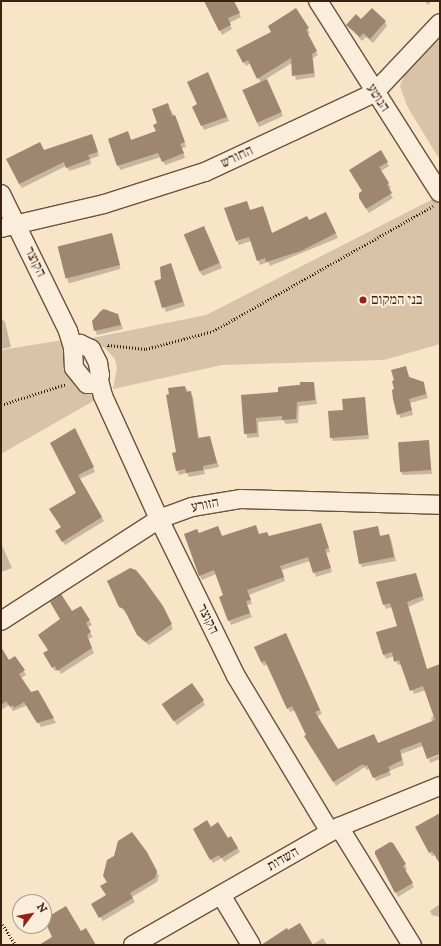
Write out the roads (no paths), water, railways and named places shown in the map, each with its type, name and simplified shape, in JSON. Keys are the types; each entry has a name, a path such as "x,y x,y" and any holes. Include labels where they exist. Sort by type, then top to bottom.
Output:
{"street":[{"name":"הנוטע","path":"318,1 374,93 440,193"},
{"name":"החורש","path":"9,226 104,204 205,172 374,93 440,23"},
{"name":"הקוצר","path":"1,194 9,226 74,341"},
{"path":"74,341 91,349 95,356 100,369 94,386 72,361 74,341"},
{"name":"הקוצר","path":"94,386 236,676 334,829 412,945"},
{"name":"הזורע","path":"1,621 159,519 192,507 241,499 440,505"},
{"name":"השדות","path":"133,945 334,829 440,786"},
{"path":"221,895 251,945"}],"place":[{"name":"בני המקום","path":"363,300"}]}
